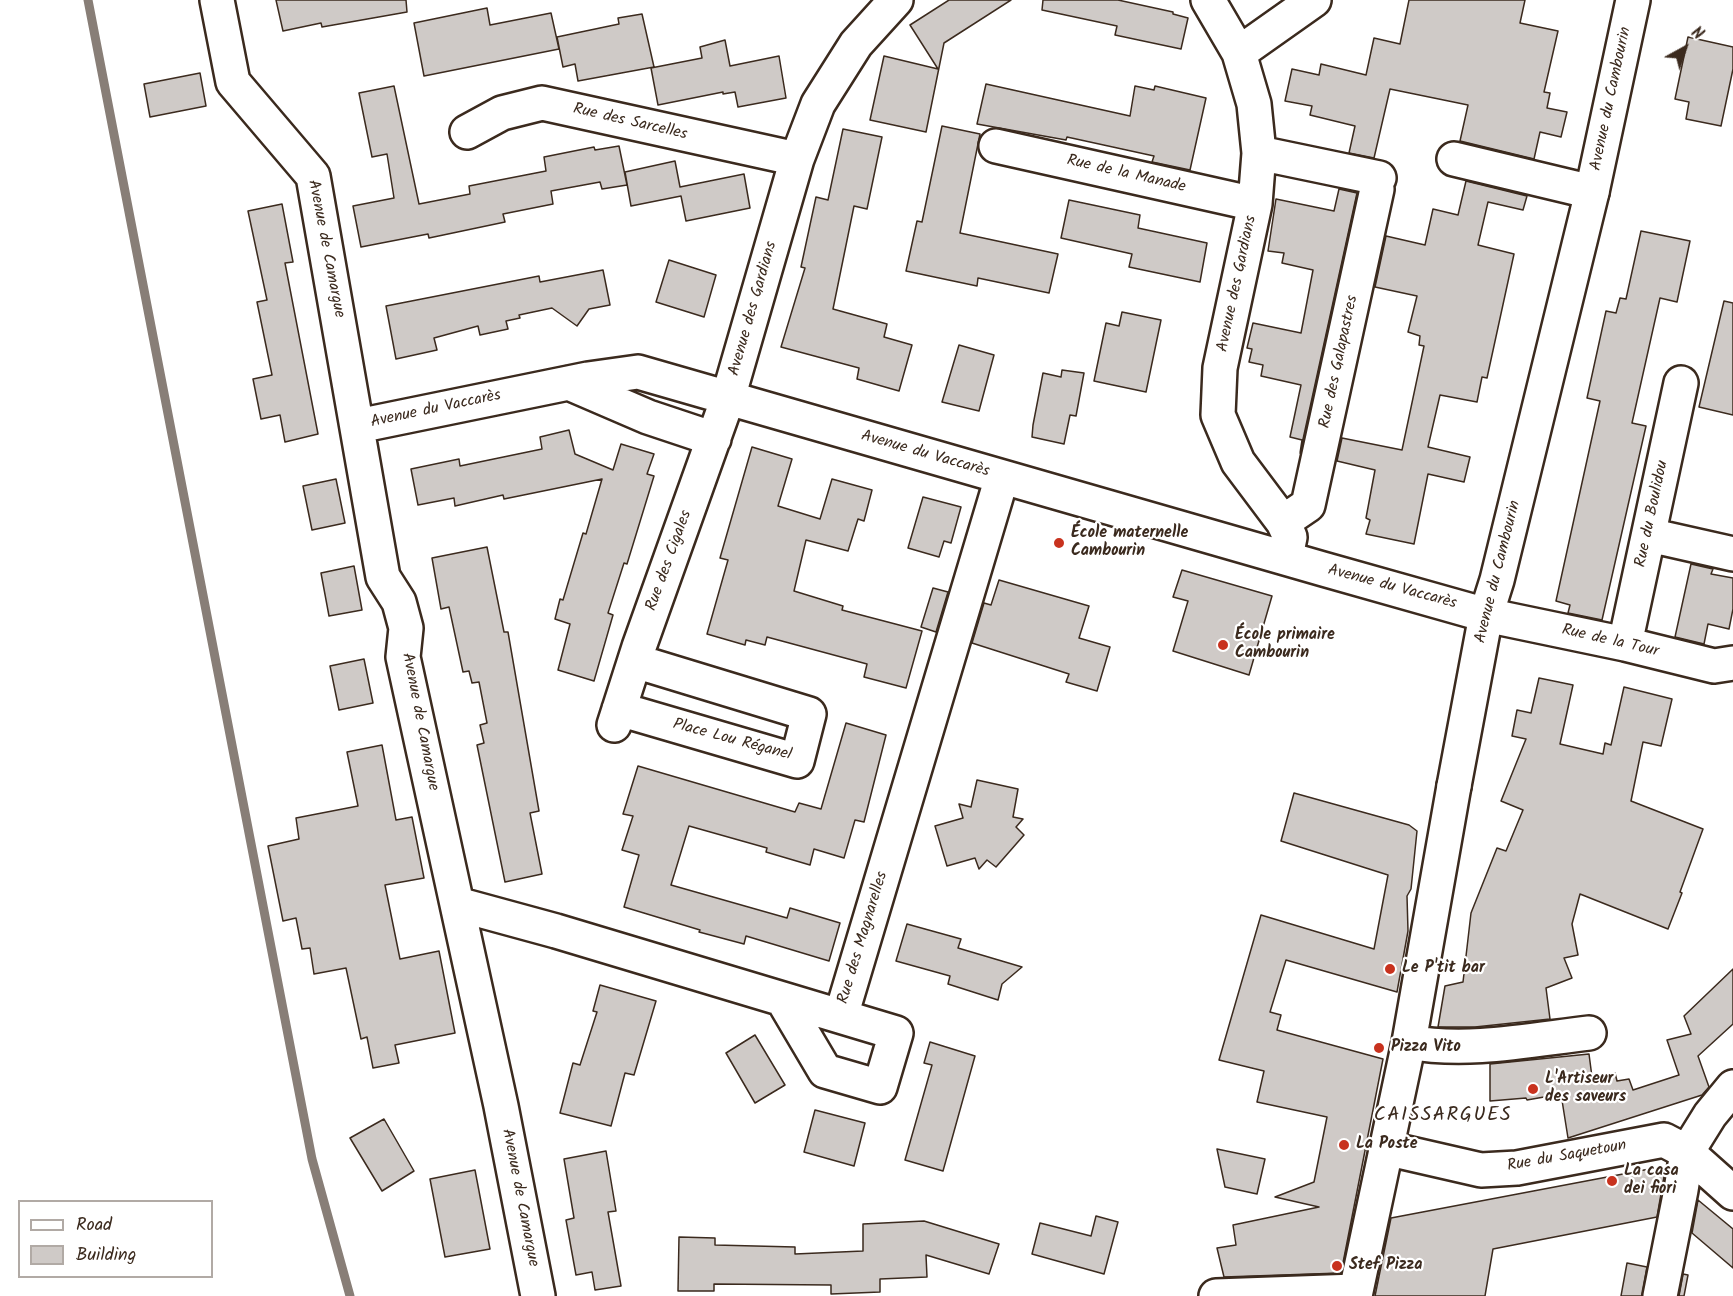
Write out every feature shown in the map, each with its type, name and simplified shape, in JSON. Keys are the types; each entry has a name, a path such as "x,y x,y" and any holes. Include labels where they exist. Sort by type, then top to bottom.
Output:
{"street":[{"name":"Avenue de Camargue","path":"217,0 233,82 313,176 383,577 399,602 406,628 403,657 501,1106 538,1296"},
{"name":"Avenue des Gardians","path":"728,398 797,159 818,104 856,44 896,0"},
{"name":"Avenue des Gardians","path":"1208,0 1239,53 1254,104 1259,153 1255,204 1220,368 1218,415 1238,462 1283,522 1290,537 1286,557"},
{"path":"1239,53 1314,0"},
{"name":"Avenue du Cambourin","path":"1355,1294 1409,1042 1486,615 1500,569 1592,192 1633,0"},
{"name":"Rue des Sarcelles","path":"467,132 502,113 542,103 797,159"},
{"name":"Rue de la Manade","path":"996,146 1255,204"},
{"name":"Rue des Galapastres","path":"1259,153 1378,184 1308,505 1283,522"},
{"path":"1454,159 1592,192"},
{"name":"Avenue du Vaccarès","path":"358,426 568,383 638,372 1486,615"},
{"path":"568,383 648,417 714,439"},
{"name":"Rue du Boulidou","path":"1625,645 1681,383"},
{"name":"Rue des Cigales","path":"617,717 728,398"},
{"name":"Rue des Magnarelles","path":"457,904 841,1016 1002,477"},
{"path":"1649,534 1733,554"},
{"name":"Rue de la Tour","path":"1486,615 1714,666 1733,663"},
{"name":"Place Lou Réganel","path":"617,717 797,761 809,714 635,661"},
{"path":"783,1000 825,1071 880,1087 896,1033 841,1016"},
{"path":"1409,1042 1430,1046 1485,1045 1588,1033"},
{"path":"1660,1296 1687,1152 1710,1115 1733,1087"},
{"name":"Rue du Saquetoun","path":"1385,1148 1481,1170 1517,1168 1664,1140 1687,1152 1733,1193"},
{"path":"1216,1296 1355,1294"}],"building":[{"path":"276,0 406,0 407,12 322,27 321,23 283,31"},
{"path":"949,0 1011,0 944,43 926,132 870,120 884,56 938,69 910,25"},
{"path":"1043,0 1118,0 1173,12 1173,14 1188,18 1181,49 1115,35 1117,26 1042,10"},
{"path":"1409,0 1525,0 1520,23 1558,31 1544,92 1550,93 1547,108 1567,112 1561,137 1540,132 1534,159 1460,141 1468,105 1390,89 1374,158 1349,153 1355,126 1310,115 1312,106 1285,101 1292,69 1319,75 1321,64 1366,75 1374,38 1400,44"},
{"path":"487,8 490,25 551,13 559,49 424,76 414,23"},
{"path":"642,14 654,67 578,81 575,64 563,67 557,37 619,24 618,18"},
{"path":"1688,37 1733,47 1733,69 1721,126 1686,119 1689,102 1675,99"},
{"path":"725,40 730,66 779,56 786,98 738,107 735,92 723,94 723,92 658,105 651,68 702,58 700,47"},
{"path":"200,73 206,106 150,117 144,84"},
{"path":"986,84 1130,116 1135,86 1154,90 1155,86 1206,98 1190,170 1152,162 1154,156 1067,137 1066,140 977,124"},
{"path":"394,86 419,204 470,194 469,186 546,171 544,157 594,147 595,150 619,146 627,185 602,189 600,182 551,191 553,204 503,214 505,222 429,238 428,234 361,247 353,206 394,198 387,154 372,157 359,93"},
{"path":"942,126 980,134 960,233 1058,254 1049,293 978,278 977,286 906,271 917,221 922,222"},
{"path":"843,129 882,137 867,209 854,206 833,309 887,324 884,337 912,345 899,391 857,379 859,368 781,347 805,268 801,267 816,197 828,200"},
{"path":"675,161 680,187 744,174 750,208 686,221 681,196 631,206 625,172"},
{"path":"1466,181 1527,196 1523,210 1488,202 1478,245 1514,254 1487,378 1482,377 1477,402 1440,395 1428,447 1470,457 1464,482 1428,474 1414,544 1366,534 1370,520 1366,518 1375,470 1337,461 1342,438 1402,450 1424,346 1419,345 1420,336 1408,332 1417,296 1375,287 1386,236 1425,245 1433,209 1458,215"},
{"path":"1339,189 1357,193 1300,453 1302,440 1290,437 1301,385 1261,376 1263,365 1249,362 1252,349 1247,348 1253,323 1301,333 1313,270 1282,263 1284,253 1268,251 1276,199 1334,211"},
{"path":"1069,200 1140,215 1138,228 1207,243 1200,282 1129,267 1132,254 1061,238"},
{"path":"282,204 293,262 285,263 318,434 285,442 280,415 261,419 253,379 272,375 257,302 267,300 248,211"},
{"path":"1641,231 1690,241 1677,302 1660,298 1632,423 1646,426 1602,620 1568,613 1570,605 1556,601 1600,401 1587,398 1606,311 1616,313 1620,298 1626,299"},
{"path":"669,260 716,275 704,317 656,302"},
{"path":"603,270 610,305 589,309 577,326 552,308 519,315 520,318 506,321 508,329 480,335 478,326 434,338 437,350 396,359 386,306 539,276 540,282"},
{"path":"1724,301 1733,303 1733,415 1699,407"},
{"path":"1122,312 1161,320 1146,392 1094,381 1106,323 1119,326"},
{"path":"959,345 994,355 979,411 942,402"},
{"path":"1062,370 1084,373 1076,416 1070,415 1064,444 1032,437 1043,373 1061,377"},
{"path":"569,430 575,454 613,470 621,444 654,454 647,474 654,476 627,564 624,563 608,613 613,615 594,681 558,670 570,624 555,619 583,533 586,534 602,479 504,499 503,495 455,506 454,498 418,505 411,469 459,459 460,466 542,449 540,437"},
{"path":"752,447 792,459 778,506 820,519 832,479 872,490 864,521 858,519 848,551 806,540 794,591 843,606 842,610 922,631 906,688 864,677 867,664 767,637 765,645 746,640 745,645 707,634 728,560 720,558"},
{"path":"336,479 345,523 312,530 303,486"},
{"path":"923,497 961,507 951,543 944,541 939,557 908,548"},
{"path":"487,547 504,632 508,632 539,811 530,813 542,874 505,882 477,745 484,743 480,725 487,723 479,682 472,683 469,671 463,672 449,607 441,609 432,558"},
{"path":"1691,564 1713,569 1711,574 1733,578 1733,609 1729,629 1708,624 1704,644 1675,637"},
{"path":"354,566 362,610 329,616 321,573"},
{"path":"1182,570 1272,596 1249,675 1173,651 1188,601 1173,597"},
{"path":"999,580 1089,606 1079,638 1110,647 1097,691 1066,682 1069,674 972,643 984,603 991,605"},
{"path":"933,588 948,592 936,632 921,627"},
{"path":"364,659 373,703 339,710 330,666"},
{"path":"1539,678 1573,685 1560,744 1603,754 1605,743 1611,745 1624,687 1672,699 1661,746 1643,742 1631,801 1703,829 1668,929 1580,894 1572,924 1578,955 1564,958 1572,978 1546,988 1550,1019 1475,1027 1438,1027 1445,986 1463,982 1471,913 1497,848 1506,851 1523,810 1501,801 1526,739 1512,736 1517,710 1531,713"},
{"path":"846,723 886,735 864,822 855,820 844,858 814,849 810,865 766,852 767,848 689,826 671,885 787,918 790,908 840,923 829,961 746,936 744,944 624,907 639,855 622,850 633,816 623,814 638,766 795,812 799,803 821,809"},
{"path":"382,745 396,820 412,817 424,878 385,885 400,959 439,951 455,1033 395,1045 399,1063 373,1068 367,1037 361,1039 346,968 314,974 310,948 302,949 296,918 283,921 268,846 299,839 296,818 358,806 347,752"},
{"path":"977,780 1018,789 1013,817 1023,819 1016,827 1024,835 996,867 987,860 979,869 975,858 947,866 935,826 963,818 959,804 971,807"},
{"path":"1294,793 1409,825 1417,831 1411,889 1407,896 1408,931 1397,992 1286,960 1270,1012 1281,1015 1277,1030 1383,1059 1341,1273 1224,1277 1217,1248 1236,1245 1233,1225 1319,1207 1275,1197 1314,1182 1327,1117 1257,1102 1264,1071 1219,1060 1261,915 1374,949 1388,875 1281,841"},
{"path":"907,924 961,939 958,948 1022,967 1002,984 998,1000 948,984 950,976 896,961"},
{"path":"1733,969 1733,1024 1698,1056 1709,1087 1702,1095 1568,1138 1561,1094 1527,1100 1526,1098 1490,1101 1490,1064 1589,1054 1592,1077 1615,1073 1617,1081 1629,1079 1633,1090 1679,1075 1667,1040 1691,1034 1684,1016"},
{"path":"600,985 656,1001 634,1075 625,1073 611,1126 560,1113 573,1063 580,1065 597,1012 593,1011"},
{"path":"755,1035 785,1085 755,1103 726,1053"},
{"path":"930,1042 975,1056 943,1171 905,1160 932,1065 924,1063"},
{"path":"815,1110 865,1123 854,1166 804,1152"},
{"path":"384,1119 414,1171 382,1191 350,1138"},
{"path":"1217,1149 1265,1159 1257,1194 1225,1187"},
{"path":"606,1151 616,1211 608,1212 621,1286 595,1290 592,1272 576,1275 566,1220 574,1218 564,1159"},
{"path":"1660,1167 1665,1171 1657,1217 1493,1249 1485,1296 1375,1296 1391,1218"},
{"path":"475,1170 490,1249 445,1257 430,1179"},
{"path":"1698,1200 1733,1229 1733,1268 1692,1233"},
{"path":"1096,1216 1118,1222 1104,1274 1032,1254 1040,1223 1091,1236"},
{"path":"924,1221 999,1244 989,1274 926,1255 927,1277 880,1279 880,1292 831,1294 831,1285 714,1284 714,1291 678,1291 679,1237 715,1238 715,1245 795,1247 795,1254 863,1251 863,1224"},
{"path":"1627,1263 1647,1267 1642,1296 1621,1296"},
{"path":"1683,1274 1688,1275 1684,1296 1679,1296"}],"waterway":[{"path":"88,0 312,1159 350,1296"}],"place":[{"name":"École maternelle Cambourin","path":"1059,543"},
{"name":"École primaire Cambourin","path":"1223,645"},
{"name":"Le P'tit bar","path":"1390,969"},
{"name":"Pizza Vito","path":"1379,1048"},
{"name":"L'Artiseur des saveurs","path":"1533,1089"},
{"name":"La Poste","path":"1344,1145"},
{"name":"La casa dei fiori","path":"1612,1181"},
{"name":"Stef Pizza","path":"1337,1266"}],"district":[{"name":"CAISSARGUES","path":"1443,1117"}]}
